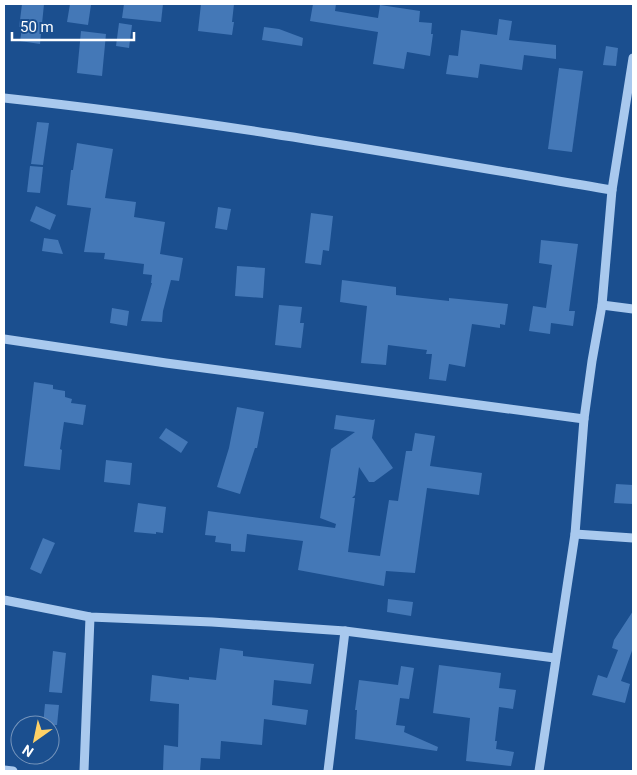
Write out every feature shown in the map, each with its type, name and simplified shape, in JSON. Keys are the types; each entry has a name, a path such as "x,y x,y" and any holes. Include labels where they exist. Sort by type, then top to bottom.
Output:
{"street":[{"path":"539,771 575,534 584,419 602,305 612,190 633,58"},
{"path":"4,98 76,106 347,145 612,190"},
{"path":"602,305 633,309"},
{"path":"4,339 166,363 584,419"},
{"path":"575,534 633,538"},
{"path":"4,600 90,618 345,630 555,658"},
{"path":"84,771 90,618"},
{"path":"328,771 345,630"},
{"path":"4,770 13,771"}],"building":[{"path":"22,4 44,4 40,44 20,41 22,28 19,28"},
{"path":"70,4 91,5 88,25 67,22"},
{"path":"124,4 163,4 161,22 122,18"},
{"path":"201,4 234,4 232,35 198,31"},
{"path":"313,4 336,4 335,11 378,18 380,5 420,11 419,22 432,23 431,34 433,34 430,56 407,52 404,69 373,64 378,32 310,21"},
{"path":"499,19 512,21 509,40 556,45 556,59 524,55 522,70 480,64 478,78 446,74 449,55 458,56 461,30 497,35"},
{"path":"119,23 132,25 129,48 116,46"},
{"path":"264,27 279,29 303,38 302,46 262,40"},
{"path":"81,31 106,34 102,76 77,73"},
{"path":"606,46 618,48 616,66 603,65"},
{"path":"559,68 583,71 572,152 548,149"},
{"path":"37,122 49,123 43,165 31,164"},
{"path":"77,143 113,149 105,198 136,202 134,217 165,222 160,254 183,258 179,281 171,280 162,322 141,321 152,283 152,275 143,274 144,264 104,259 105,253 84,252 91,208 67,205 71,170 73,170"},
{"path":"30,166 43,167 40,193 27,192"},
{"path":"36,206 56,215 50,230 30,221"},
{"path":"218,207 231,209 227,230 215,228"},
{"path":"311,213 333,216 329,251 323,250 321,265 305,263"},
{"path":"44,238 58,240 63,254 42,251"},
{"path":"541,240 578,244 569,311 575,311 573,326 551,323 550,334 529,331 533,306 546,308 552,265 539,263"},
{"path":"237,266 265,268 263,298 235,296"},
{"path":"342,280 396,287 396,295 449,301 449,298 508,304 505,325 500,324 500,328 472,324 465,367 449,364 446,381 429,379 432,354 426,354 427,350 388,345 386,365 361,363 367,306 340,302"},
{"path":"279,305 302,307 300,323 304,323 301,348 275,345"},
{"path":"112,308 129,311 127,326 110,323"},
{"path":"34,382 53,385 53,389 65,391 65,397 72,399 71,403 86,405 83,425 64,422 60,449 62,450 60,470 24,466"},
{"path":"237,407 264,412 257,448 255,448 240,494 217,487 229,448"},
{"path":"336,415 375,419 372,438 393,468 374,482 369,482 359,467 355,495 352,498 355,498 348,552 380,556 389,500 398,501 406,451 412,451 415,433 435,436 430,466 482,473 479,495 427,488 415,573 386,571 384,586 298,570 303,541 247,534 245,552 231,551 231,544 215,542 216,536 205,535 208,511 335,528 336,524 320,518 331,449 355,432 334,429"},
{"path":"166,428 188,442 181,453 159,438"},
{"path":"106,460 132,463 130,485 104,482"},
{"path":"616,484 633,485 633,504 614,503"},
{"path":"138,503 166,507 163,533 134,532"},
{"path":"43,538 55,543 41,574 30,569"},
{"path":"388,599 413,602 411,616 387,612"},
{"path":"633,611 633,648 621,681 630,684 625,703 592,695 598,675 607,678 618,650 612,648 614,640"},
{"path":"220,648 243,651 243,656 314,664 311,684 274,680 272,705 308,710 306,725 264,719 262,745 221,741 220,759 201,758 200,771 163,771 164,745 178,747 179,704 150,701 152,675 189,680 189,677 216,680"},
{"path":"53,651 66,653 62,693 49,692"},
{"path":"439,665 501,673 499,688 516,690 513,709 499,707 495,741 497,741 496,749 514,752 511,766 466,761 470,718 433,713"},
{"path":"401,666 414,668 409,699 400,698 396,725 405,726 404,732 438,747 437,751 355,739 357,710 355,710 359,680 398,685"},
{"path":"45,704 59,705 58,715 44,715"}]}
